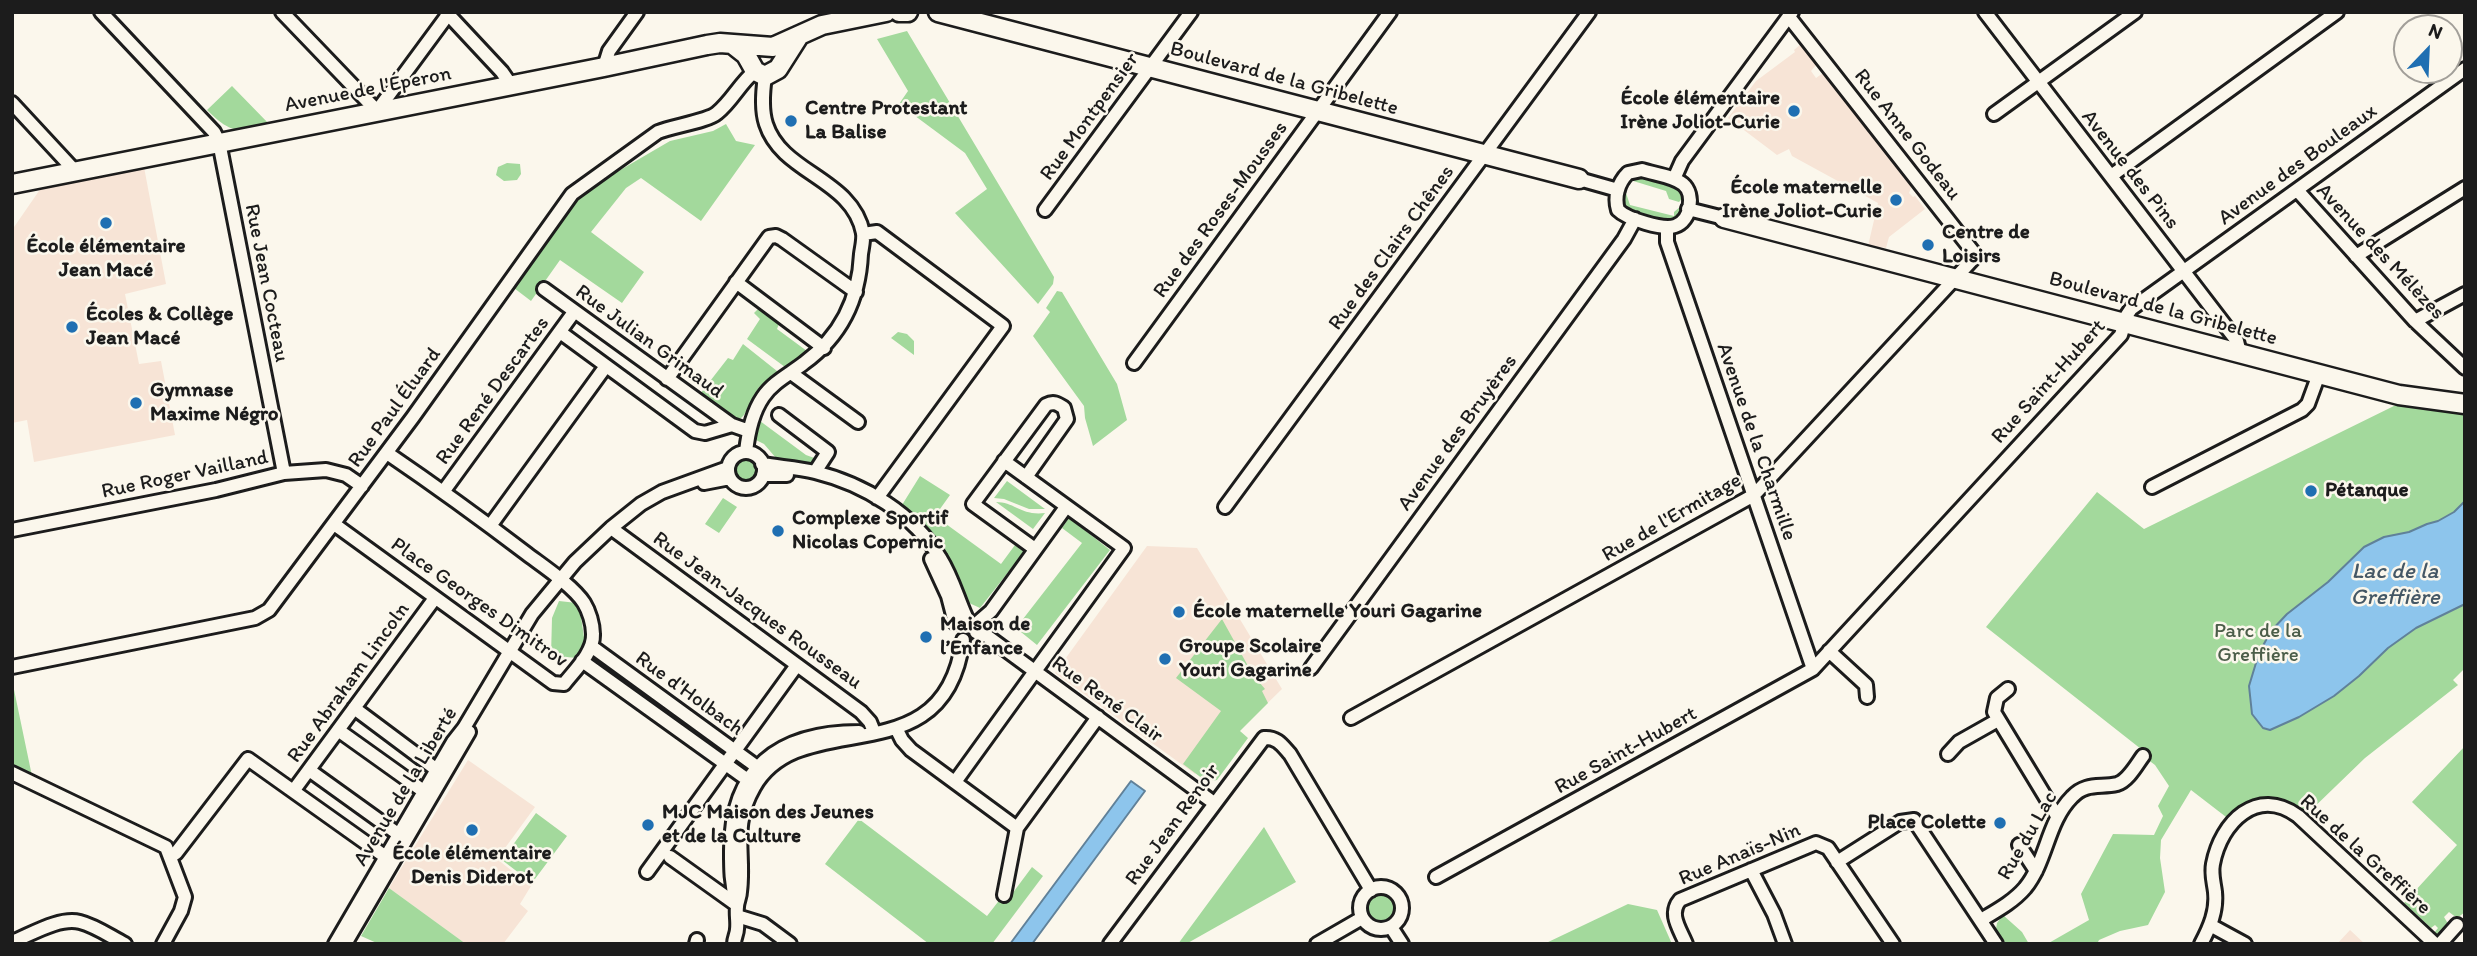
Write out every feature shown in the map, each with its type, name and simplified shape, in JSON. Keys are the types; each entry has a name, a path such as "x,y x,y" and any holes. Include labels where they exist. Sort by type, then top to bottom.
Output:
{"main road":[{"name":"Avenue de l'Éperon","path":"12,184 707,45 732,44 760,60 822,25 886,12"},
{"path":"899,12 908,12"},
{"name":"Boulevard de la Gribelette","path":"938,12 1578,179"},
{"path":"760,60 780,54 781,64 799,36"},
{"name":"Boulevard de la Gribelette","path":"1724,218 2399,395 2465,404"}],"street":[{"path":"101,12 214,132 219,142"},
{"path":"282,12 377,111 448,13 511,85"},
{"path":"604,67 608,51 638,12"},
{"name":"Rue Montpensier","path":"1045,210 1191,12"},
{"name":"Rue des Roses-Mousses","path":"1134,363 1390,12"},
{"name":"Rue des Clairs Chênes","path":"1225,507 1589,12"},
{"name":"Avenue des Pins","path":"1985,12 2184,271 2236,341 2240,353"},
{"path":"1994,114 2135,12"},
{"path":"2111,176 2337,12"},
{"path":"1674,179 1682,161 1790,14"},
{"name":"Rue Anne Godeau","path":"1790,14 1974,253 1973,259 1954,278"},
{"path":"760,60 764,114 779,149 844,197 870,233 1003,326 877,498"},
{"name":"Rue Paul Éluard","path":"12,667 264,614 275,605 387,453 572,194 658,132 718,113 760,60"},
{"name":"Avenue des Bouleaux","path":"2125,323 2131,309 2465,69"},
{"path":"12,103 75,171"},
{"name":"Rue Jean Cocteau","path":"219,142 284,473"},
{"path":"1633,170 1674,179 1687,189 1691,200 1681,223 1667,227 1635,219 1618,210 1618,190 1624,176 1633,170"},
{"name":"Boulevard de la Gribelette","path":"1578,179 1618,190"},
{"path":"2356,256 2465,188"},
{"name":"Avenue des Mélèzes","path":"2297,190 2415,321 2465,368"},
{"name":"Boulevard de la Gribelette","path":"1688,209 1724,218"},
{"name":"Avenue des Bruyères","path":"1311,668 1624,239 1635,219"},
{"name":"Avenue de la Charmille","path":"1667,227 1667,242 1813,669"},
{"path":"746,452 754,411 764,394 824,348 846,317 856,292 870,233"},
{"path":"667,379 769,237 776,236 856,292"},
{"name":"Rue de l'Ermitage","path":"1351,718 1754,495 1954,278"},
{"path":"736,282 824,348"},
{"name":"Rue Julian Grimaud","path":"544,289 732,425 749,431"},
{"path":"2415,321 2465,294"},
{"name":"Rue René Descartes","path":"443,492 574,312"},
{"name":"Rue Saint-Hubert","path":"1436,877 1813,669 2121,335 2125,323"},
{"name":"Rue Julian Grimaud","path":"560,332 699,433 732,425"},
{"path":"490,526 606,366"},
{"path":"791,373 858,422"},
{"path":"2152,487 2302,410 2308,404 2319,374"},
{"path":"1026,477 1067,419 1064,408 1051,402 1046,405 973,504 1035,550"},
{"path":"779,415 828,452 815,472"},
{"name":"Avenue de la Liberté","path":"746,452 756,456 763,469 757,485 747,488 737,486 729,473 732,458 746,452"},
{"name":"Place Georges Dimitrov","path":"334,524 553,682 564,684 582,661 591,646 593,633 584,602 560,578 387,453"},
{"path":"955,782 1124,548 1004,461"},
{"path":"763,469 830,483 873,503 892,517 913,536 933,561 948,596 968,624 973,637 963,640 958,669 942,698 927,712 896,728 803,749 781,759 761,770 737,801 731,822 731,886 737,911 738,940 769,928"},
{"name":"Avenue de la Liberté","path":"763,469 815,472 856,486 909,521 930,544 947,571 968,624 955,634 963,640"},
{"name":"Rue Roger Vailland","path":"12,530 216,490 284,473 326,470 346,475 362,486"},
{"name":"Avenue de la Liberté","path":"345,944 389,860 440,773 453,742 462,737 509,650 560,578 641,504 662,492 729,473"},
{"path":"968,624 991,611 1066,507"},
{"name":"Rue Jean-Jacques Rousseau","path":"614,530 861,712 874,732"},
{"name":"Rue Abraham Lincoln","path":"294,790 435,598"},
{"name":"Rue René Clair","path":"968,624 1214,803"},
{"name":"Rue d'Holbach","path":"591,646 761,770"},
{"path":"1829,651 1866,685 1867,697"},
{"name":"Rue d'Holbach","path":"582,661 751,783"},
{"path":"647,872 797,665"},
{"path":"2008,689 1997,698 1994,712 2057,816"},
{"path":"354,708 440,773"},
{"path":"1004,895 1017,828 1098,717"},
{"path":"1948,754 1959,742 1998,720"},
{"path":"896,728 911,750 1017,828"},
{"path":"338,730 427,794"},
{"name":"Rue Jean Renoir","path":"1110,944 1264,738 1272,737 1290,754 1370,890"},
{"name":"Rue du Lac","path":"1981,920 2024,889 2036,871 2057,816 2074,794 2082,789 2124,780 2143,756"},
{"path":"171,856 248,759 389,860"},
{"path":"309,770 402,837"},
{"path":"12,773 166,847 184,897 181,911 163,944"},
{"name":"Rue de la Greffière","path":"2201,944 2210,925 2215,904 2213,866 2221,843 2237,818 2248,809 2269,804 2289,810 2298,816 2438,944 2457,925"},
{"path":"1837,862 1900,822 1914,820 1996,944"},
{"name":"Rue Anaïs-Nin","path":"1686,944 1674,915 1675,906 1681,900 1816,843 1828,848 1893,944"},
{"path":"2020,845 2036,871"},
{"path":"670,857 737,911 763,924 790,944"},
{"name":"Avenue de la Liberté","path":"335,944 389,860"},
{"path":"1751,870 1774,914 1785,944"},
{"path":"1383,887 1395,892 1399,897 1402,911 1391,927 1371,927 1362,918 1360,905 1370,890 1383,887"},
{"path":"1317,944 1362,918"},
{"path":"12,942 61,923 76,921 125,944"},
{"path":"2210,925 2245,944"},
{"path":"1391,927 1402,944"}],"shaded area":[{"name":"École élémentaire Irène Joliot-Curie","path":"1801,44 1817,64 1811,71 1816,78 1823,73 1913,183 1909,193 1915,196 1925,209 1889,237 1886,248 1881,247 1880,250 1868,246 1878,203 1792,156 1789,149 1777,155 1728,118 1756,81 1795,52"},
{"name":"Écoles & Collège Jean Macé","path":"144,167 166,284 125,294 139,364 161,361 175,435 34,462 27,420 12,423 12,230 41,188"},
{"name":"Groupe Scolaire Youri Gagarine","path":"1147,546 1197,548 1282,689 1195,774 1055,673"},
{"path":"468,760 535,807 497,859 531,886 520,904 528,911 503,944 466,944 389,888"},
{"path":"2350,930 2365,944 2337,944"}],"green space":[{"path":"907,31 1054,277 1053,284 1038,304 955,213 987,189 965,153 899,104 908,91 877,39"},
{"path":"232,86 270,125 235,129 223,124 207,110"},
{"path":"726,124 736,141 755,145 701,221 641,178 626,188 591,232 644,272 622,303 560,260 531,301 510,285 574,197 670,141 713,131"},
{"path":"507,163 520,164 521,174 517,180 504,181 496,175 498,167"},
{"path":"1638,175 1676,184 1686,194 1679,202 1669,199 1666,191 1630,180 1629,177"},
{"path":"1623,184 1630,205 1674,216 1674,212 1687,201 1682,217 1671,224 1627,213 1620,202"},
{"path":"1057,291 1062,292 1117,384 1127,420 1093,446 1084,406 1033,336 1050,312 1046,308"},
{"path":"758,309 779,324 777,329 811,354 789,370 747,339 760,319 754,313"},
{"path":"898,332 907,334 914,341 914,355 891,338"},
{"path":"743,344 782,375 759,387 738,421 700,394 728,358 733,360"},
{"name":"Parc de la Greffière","path":"2400,403 2465,412 2465,668 2453,680 2458,685 2365,758 2306,815 2286,803 2266,799 2248,804 2230,820 2191,790 2161,840 2160,858 2165,892 2148,925 2120,931 2099,940 2097,944 2047,944 2089,920 2081,894 2113,834 2154,835 2163,816 2158,806 2169,786 2155,765 2143,756 2141,749 1986,627 2097,492 2144,529"},
{"path":"760,421 806,455 817,459 816,465 776,458 764,444 756,440"},
{"path":"747,459 758,466 759,471 752,482 747,483 736,476 735,471 742,460"},
{"path":"920,476 950,495 935,516 1001,564 1015,545 1024,552 980,608 967,602 942,549 924,526 902,505"},
{"path":"1007,481 1045,509 1029,509 994,498"},
{"path":"723,498 737,507 719,533 705,524"},
{"path":"996,502 1030,513 1045,513 1033,529"},
{"path":"1069,518 1110,550 1037,645 1016,628 1082,543 1062,528"},
{"path":"559,601 577,603 583,613 581,617 584,637 588,639 579,658 551,656 552,618"},
{"path":"1222,619 1253,675 1265,689 1262,691 1268,703 1240,731 1248,738 1217,780 1207,782 1183,764 1221,711 1176,678"},
{"path":"596,655 721,747 716,754 591,662"},
{"path":"12,680 32,776 12,768"},
{"path":"2465,746 2465,912 2457,918 2449,912 2444,917 2450,927 2441,937 2433,934 2438,928 2435,925 2431,928 2404,903 2457,845 2412,802"},
{"path":"536,813 567,836 532,883 502,860"},
{"path":"859,819 987,916 1001,898 1006,902 1032,867 1043,876 992,944 929,944 825,864"},
{"path":"1264,827 1296,882 1186,944 1178,944"},
{"path":"389,888 466,944 379,944 361,936"},
{"path":"1381,893 1392,898 1397,909 1392,920 1381,925 1370,920 1365,909 1370,898"},
{"path":"1628,904 1657,910 1672,944 1544,944"},
{"path":"2003,915 2022,932 2029,944 2006,944 1996,929"}],"water":[{"name":"Lac de la Greffière","path":"2465,501 2465,604 2416,628 2388,648 2334,696 2299,717 2270,730 2263,728 2252,714 2249,686 2259,653 2271,631 2364,547 2384,537 2409,532 2438,521 2454,512"},
{"path":"1131,781 1145,791 1032,944 1010,944"}],"place":[{"name":"École élémentaire Irène Joliot-Curie","path":"1794,111"},
{"name":"Centre Protestant La Balise","path":"791,121"},
{"name":"École maternelle Irène Joliot-Curie","path":"1896,200"},
{"name":"École élémentaire Jean Macé","path":"106,223"},
{"name":"Centre de Loisirs","path":"1928,245"},
{"name":"Écoles & Collège Jean Macé","path":"72,327"},
{"name":"Gymnase Maxime Négro","path":"136,403"},
{"name":"Pétanque","path":"2311,491"},
{"name":"Complexe Sportif Nicolas Copernic","path":"778,531"},
{"name":"École maternelle Youri Gagarine","path":"1179,612"},
{"name":"Maison de l’Enfance","path":"926,637"},
{"name":"Groupe Scolaire Youri Gagarine","path":"1165,659"},
{"name":"Place Colette","path":"2000,823"},
{"name":"MJC Maison des Jeunes et de la Culture","path":"648,825"},
{"name":"École élémentaire Denis Diderot","path":"472,830"}]}
